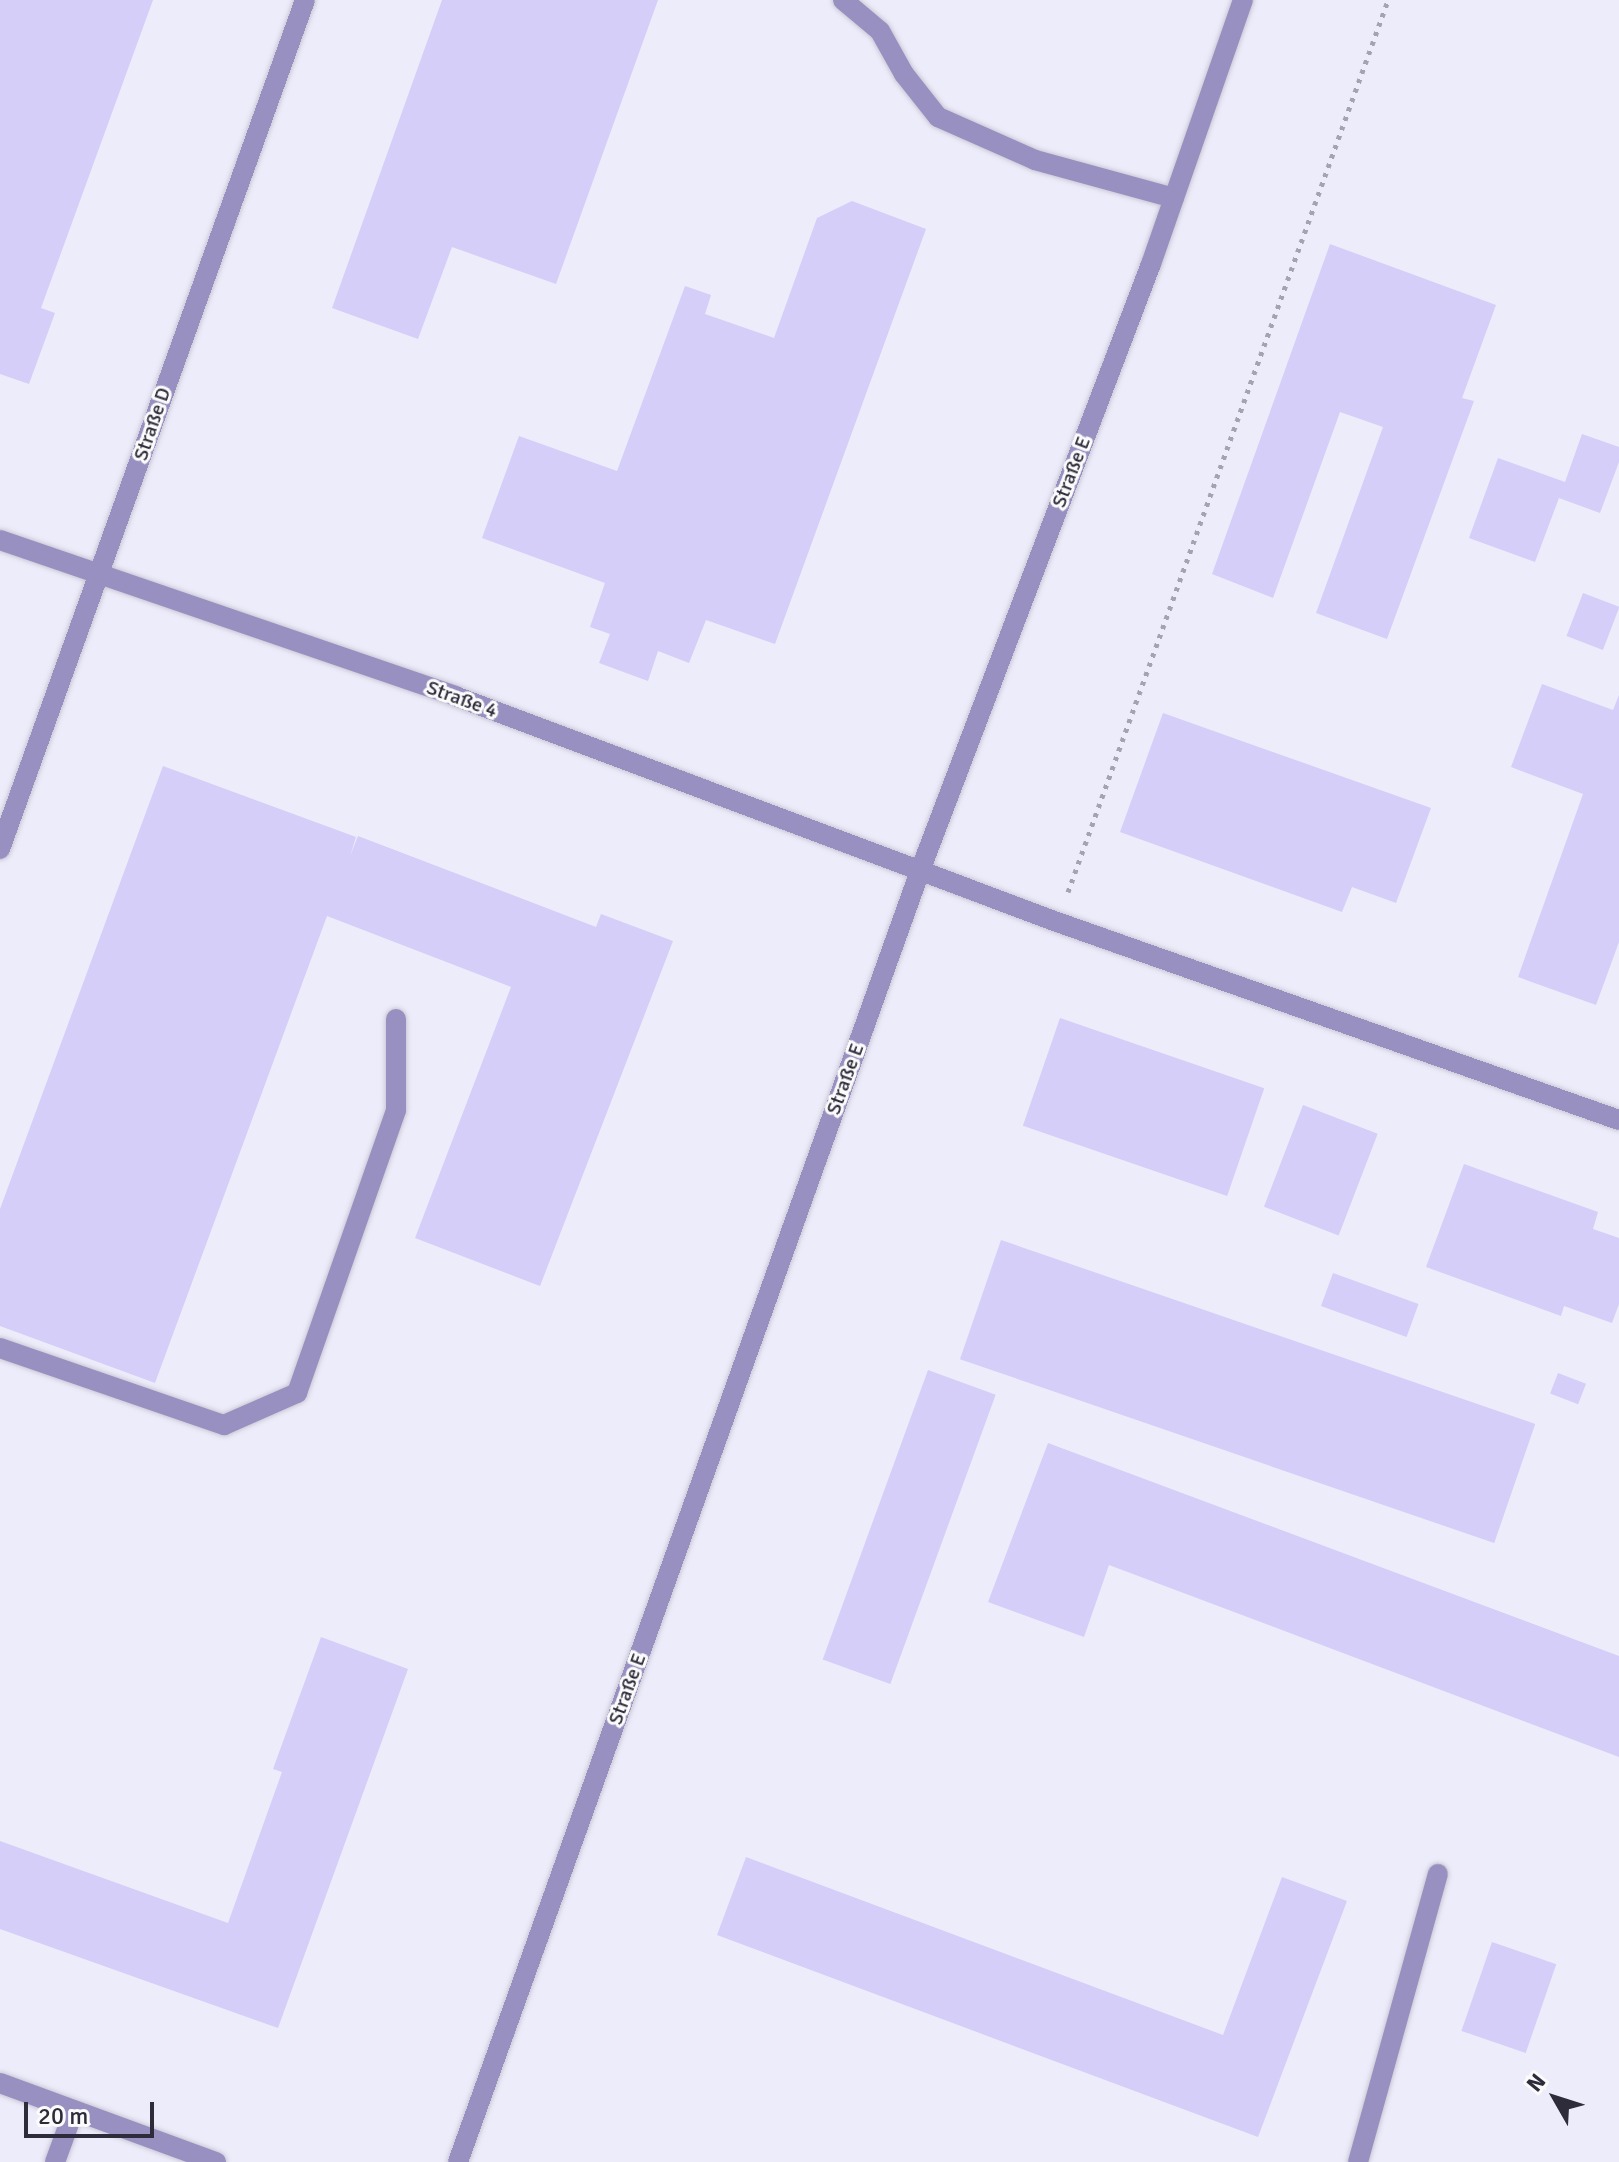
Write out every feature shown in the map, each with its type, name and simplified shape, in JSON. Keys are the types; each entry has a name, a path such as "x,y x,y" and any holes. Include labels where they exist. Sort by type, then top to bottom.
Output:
{"lane":[{"name":"Straße D","path":"0,849 305,0"},
{"path":"843,0 880,31 904,74 938,117 1035,160 1174,198"},
{"name":"Straße E","path":"458,2162 920,871 1174,198 1243,0"},
{"name":"Straße 4","path":"0,540 97,576 455,696 1057,922 1619,1120"},
{"path":"0,1348 224,1425 297,1393 396,1110 396,1019"},
{"path":"1358,2162 1438,1874"},
{"path":"0,2083 216,2162"},
{"path":"55,2162 74,2110"}],"path":[{"path":"1057,922 1388,0"}],"building":[{"path":"0,0 153,0 41,308 55,313 29,384 0,374"},
{"path":"442,0 658,0 556,284 452,247 418,339 332,308"},
{"path":"852,201 926,229 775,644 706,620 689,663 658,651 648,681 599,663 610,634 590,627 605,583 482,538 519,436 617,471 685,286 711,295 705,314 774,338 817,218"},
{"path":"1330,244 1496,305 1462,398 1474,401 1387,639 1316,613 1383,427 1340,412 1273,598 1212,574"},
{"path":"1582,434 1619,447 1619,462 1600,513 1559,498 1535,562 1469,538 1498,458 1565,482"},
{"path":"1583,593 1619,607 1603,650 1567,636"},
{"path":"1542,684 1613,710 1619,695 1619,942 1596,1005 1518,977 1583,794 1511,767"},
{"path":"1163,713 1431,808 1396,903 1352,887 1342,912 1120,832"},
{"path":"163,766 356,837 350,856 358,836 596,927 601,914 673,941 540,1286 415,1238 511,987 327,916 155,1383 0,1326 0,1209"},
{"path":"1060,1018 1264,1088 1227,1196 1023,1126"},
{"path":"1303,1105 1378,1134 1339,1235 1264,1207"},
{"path":"1464,1164 1598,1212 1593,1229 1619,1238 1619,1304 1612,1323 1564,1306 1561,1316 1426,1267"},
{"path":"1001,1240 1535,1424 1494,1543 960,1359"},
{"path":"1333,1273 1419,1304 1407,1337 1321,1306"},
{"path":"928,1370 996,1395 890,1684 823,1659"},
{"path":"1558,1373 1586,1384 1578,1404 1550,1394"},
{"path":"1048,1443 1619,1656 1619,1757 1109,1565 1084,1637 988,1602"},
{"path":"321,1637 408,1669 278,2028 0,1929 0,1841 228,1923 282,1772 273,1769"},
{"path":"746,1857 1223,2035 1282,1877 1347,1901 1258,2137 717,1935"},
{"path":"1492,1942 1556,1964 1526,2053 1461,2031"}]}
